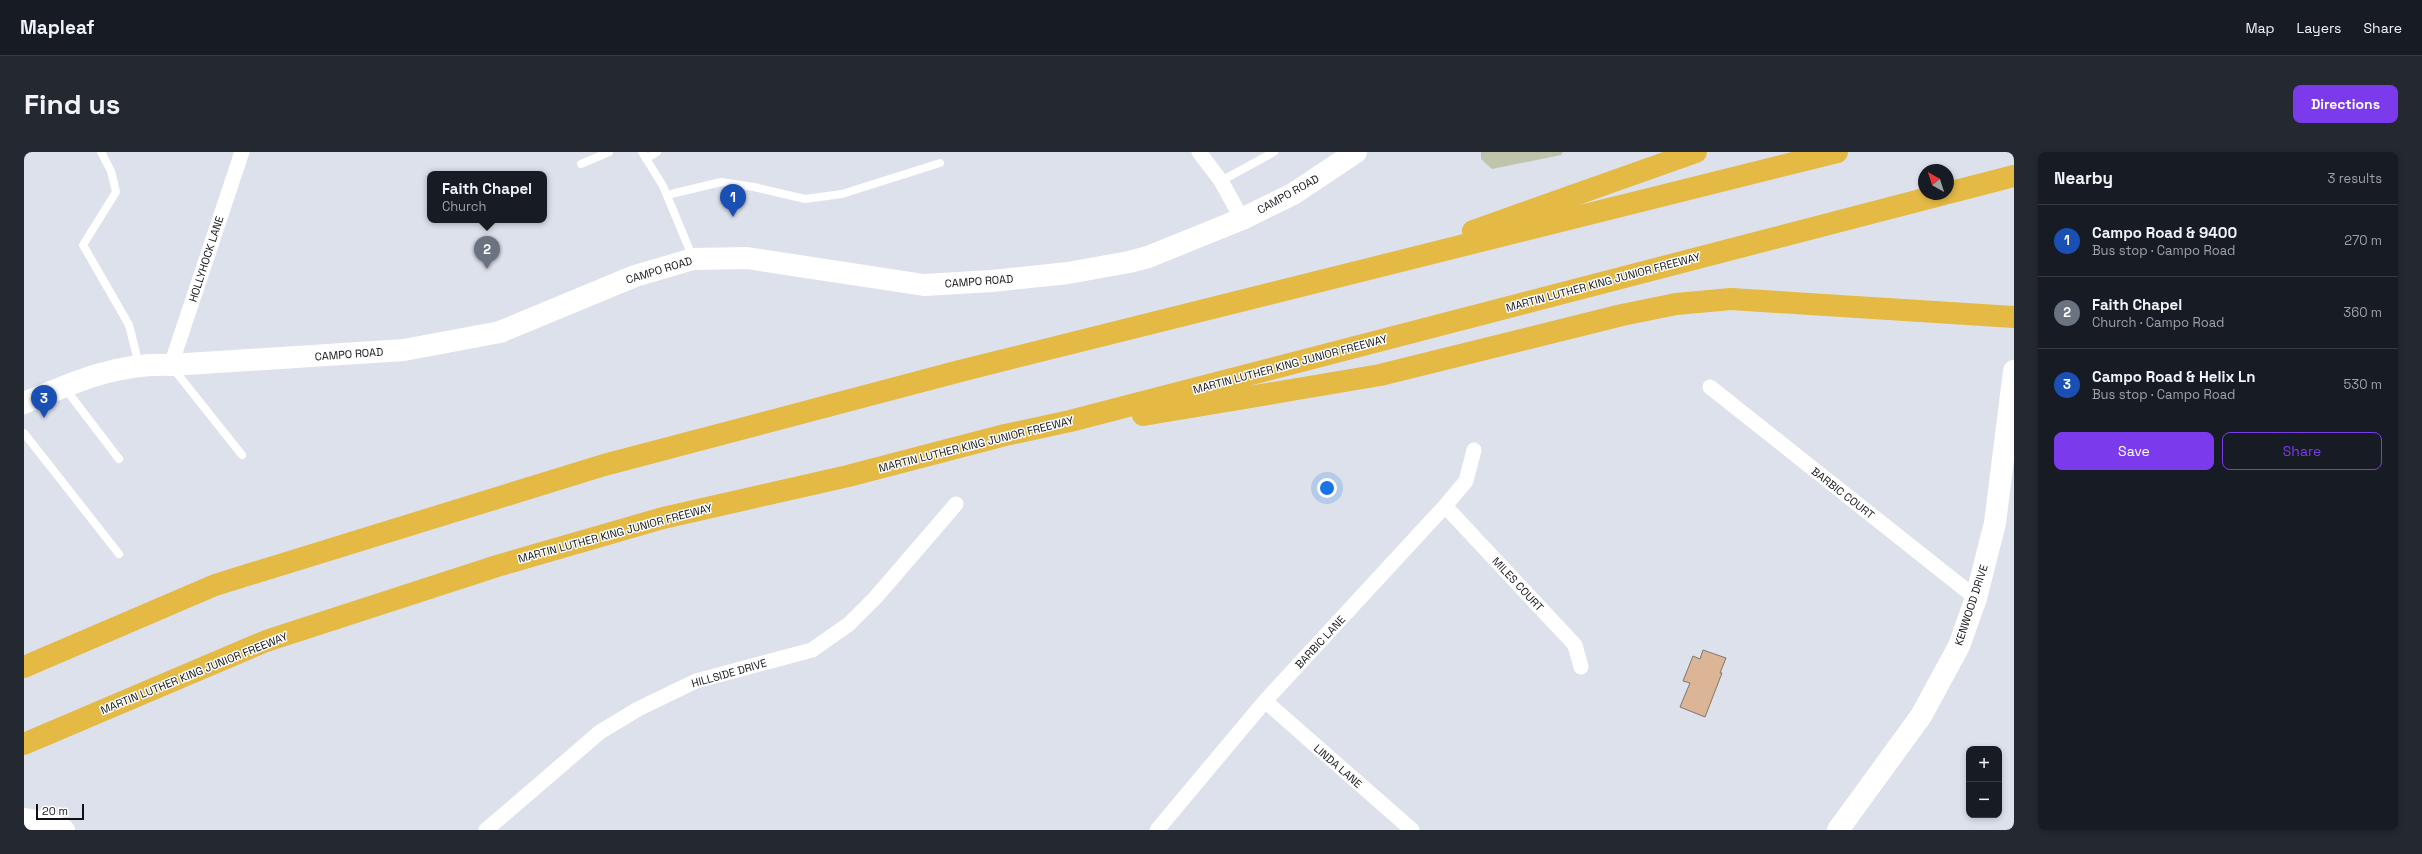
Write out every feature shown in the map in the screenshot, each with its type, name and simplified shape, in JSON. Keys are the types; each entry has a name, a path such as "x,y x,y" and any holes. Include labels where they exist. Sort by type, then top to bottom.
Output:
{"highway":[{"path":"1389,265 1462,235 1696,152"},
{"path":"24,667 215,586 597,467 960,371 1837,152"},
{"path":"1954,192 2014,176"},
{"name":"MARTIN LUTHER KING JUNIOR FREEWAY","path":"24,744 266,641 497,566 663,518 848,476 1005,435 1070,421 1921,200"},
{"path":"1005,435 1114,420 1380,375 1614,317 1676,304 1731,299 2014,317"}],"main road":[{"name":"CAMPO ROAD","path":"24,403 63,387 116,369 139,366 404,350 500,332 635,276 693,258 747,258 924,285 992,281 1068,273 1129,262 1148,257 1242,219 1293,194 1347,154"},
{"name":"KENWOOD DRIVE","path":"1838,830 1921,716 1959,646 1976,598 1995,523 2010,432 2013,380"},
{"path":"24,819 48,823 64,830"}],"street":[{"name":"HOLLYHOCK LANE","path":"170,365 242,152"},
{"path":"1199,152 1221,181 1242,219"},
{"name":"BARBIC COURT","path":"1710,387 1976,598"},
{"name":"BARBIC LANE","path":"1157,830 1265,701 1445,506 1466,481 1474,450"},
{"name":"HILLSIDE DRIVE","path":"486,830 600,732 638,709 696,681 812,650 849,624 876,596 956,504"},
{"name":"MILES COURT","path":"1445,506 1575,645 1581,667"},
{"name":"LINDA LANE","path":"1265,701 1412,830"}],"lane":[{"path":"101,152 110,171 116,192 83,245 129,325 139,366"},
{"path":"581,164 609,152"},
{"path":"657,152 644,155 667,195 693,258"},
{"path":"1221,181 1274,152"},
{"path":"667,195 721,182 754,187 805,199 835,195 940,163"},
{"path":"170,365 242,455"},
{"path":"63,387 119,459"},
{"path":"24,432 118,554"}],"green space":[{"path":"1481,152 1563,152 1561,155 1492,169 1481,159"}],"building":[{"path":"1703,650 1726,658 1720,673 1722,673 1705,717 1680,707 1690,683 1683,681 1693,656 1700,659"}],"place":[{"name":"Campo Road & 9400","path":"733,217"},
{"name":"Faith Chapel","path":"487,269"},
{"name":"Campo Road & Helix Ln","path":"44,418"}]}
